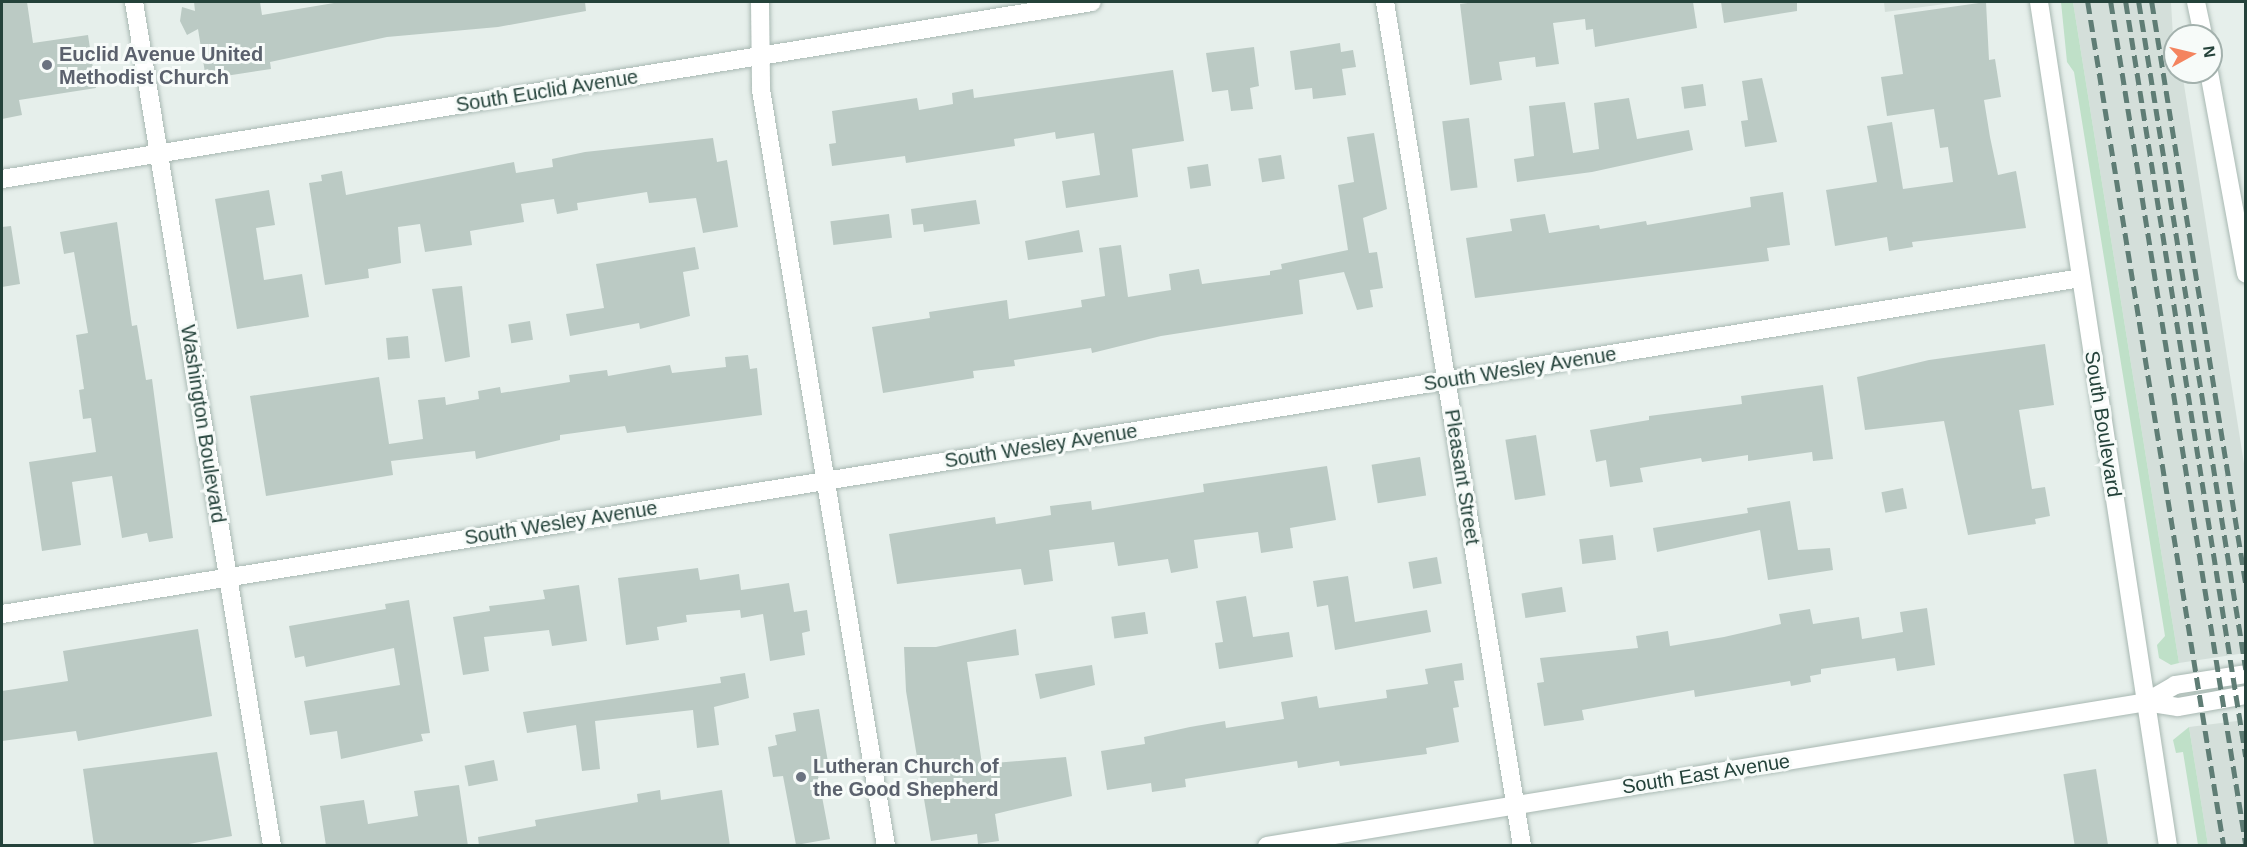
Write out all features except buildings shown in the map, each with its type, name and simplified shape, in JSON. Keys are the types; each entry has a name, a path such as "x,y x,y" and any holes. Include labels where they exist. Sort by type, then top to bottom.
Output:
{"street":[{"name":"Washington Boulevard","path":"134,2 272,846"},
{"path":"760,2 761,90 886,846"},
{"name":"South Euclid Avenue","path":"2,179 1092,2"},
{"name":"Pleasant Street","path":"1385,2 1522,846"},
{"name":"South Boulevard","path":"2039,2 2168,846"},
{"path":"2196,2 2201,24"},
{"path":"2211,84 2246,274"},
{"name":"South Wesley Avenue","path":"2,614 2080,278"},
{"path":"2146,702 2175,685 2246,674"},
{"path":"2146,702 2178,707 2246,695"},
{"name":"South East Avenue","path":"1267,846 2146,702"}],"shaded area":[{"path":"1884,2 1960,2 1885,12"},
{"path":"2073,2 2171,2 2172,24 2163,24 2163,84 2184,84 2245,470 2245,653 2179,663"},
{"path":"2245,720 2245,845 2208,845 2189,727"}],"green space":[{"path":"2061,2 2073,2 2179,663 2171,665 2159,658 2157,645 2165,636 2074,72 2067,62"},
{"path":"2189,727 2208,845 2198,845 2183,752 2176,753 2173,740"}],"railway":[{"path":"2088,2 2224,846"},
{"path":"2111,2 2246,845"},
{"path":"2126,2 2246,757"},
{"path":"2139,2 2246,669"},
{"path":"2152,2 2246,584"}],"place":[{"name":"Euclid Avenue United Methodist Church","path":"47,65"},
{"name":"Lutheran Church of the Good Shepherd","path":"801,777"}]}
